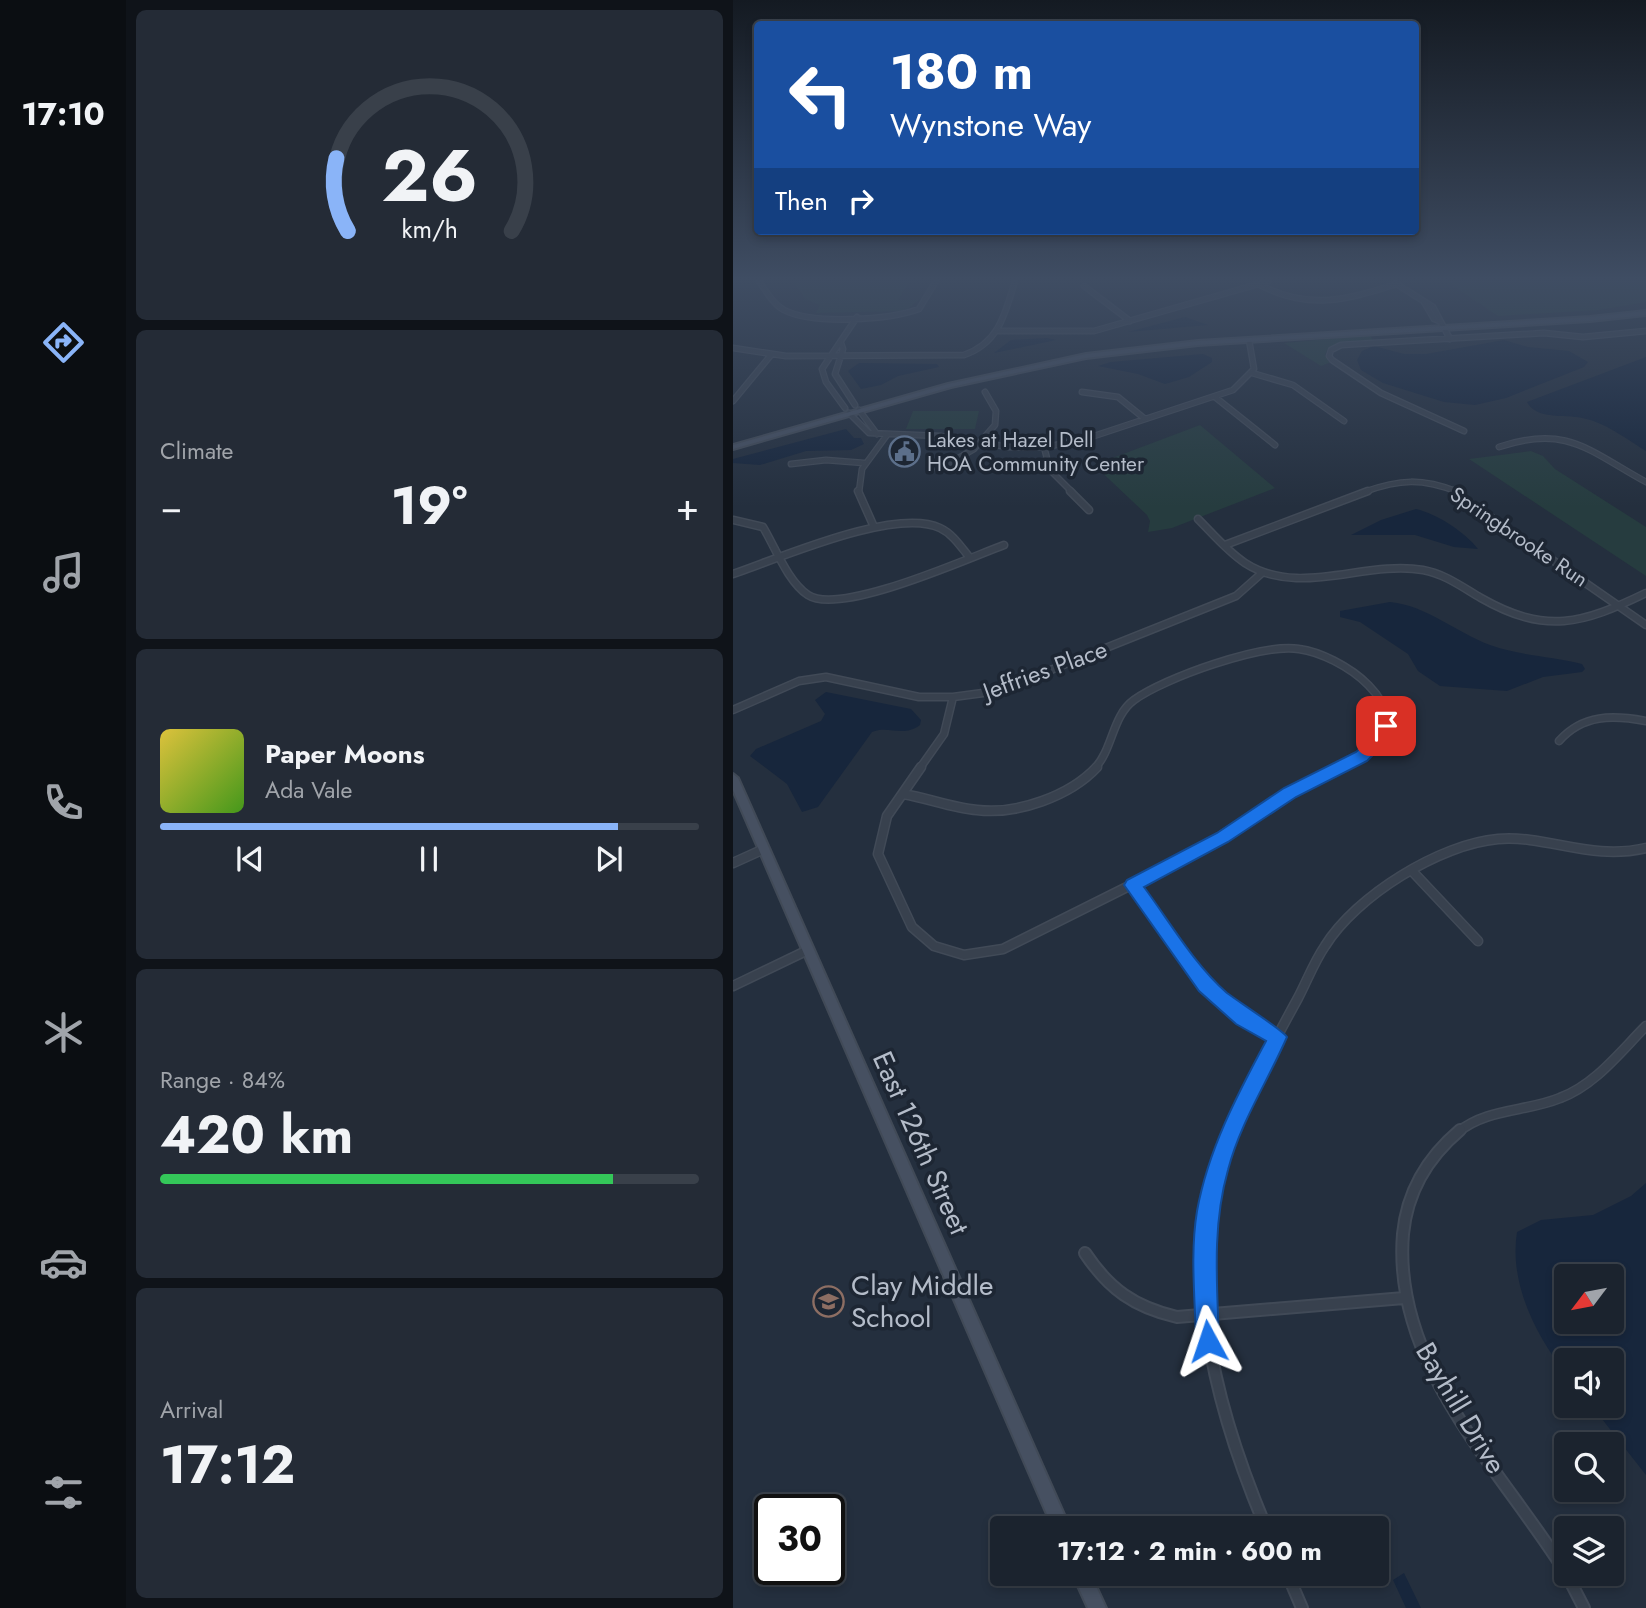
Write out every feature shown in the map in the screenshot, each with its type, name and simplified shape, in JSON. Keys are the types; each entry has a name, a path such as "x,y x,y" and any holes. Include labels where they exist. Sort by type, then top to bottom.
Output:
{"main road":[{"path":"733,447 984,370 1060,356"},
{"path":"857,408 1040,364 1089,356"},
{"path":"733,440 847,411"},
{"name":"East 126th Street","path":"733,778 1056,1516"},
{"path":"1087,1586 1096,1608"}],"street":[{"path":"733,401 770,356"},
{"path":"829,356 822,372 863,430 887,435 940,436 1008,447 1044,447 1079,441 1236,388 1252,373 1254,356"},
{"path":"840,356 835,364 834,378 877,434"},
{"path":"1329,356 1377,390 1464,430"},
{"path":"1252,373 1293,385 1344,421"},
{"path":"733,392 740,393"},
{"path":"938,470 960,461 980,442 997,419 985,392"},
{"path":"1082,392 1118,397 1145,419"},
{"path":"1215,397 1275,445"},
{"path":"875,527 859,502 856,488 864,463 887,435"},
{"path":"1499,447 1529,436 1563,437 1582,444 1646,482"},
{"path":"1044,447 1050,470 1089,510"},
{"path":"791,464 826,460 864,463"},
{"name":"Springbrooke Run","path":"1225,545 1391,482 1431,482 1462,494 1646,625"},
{"path":"1197,519 1244,562 1263,572 1297,578 1395,569 1426,571 1450,580 1514,615 1542,623 1585,622 1646,593"},
{"path":"733,520 763,527 804,593 833,601 857,598 1004,545"},
{"path":"733,574 875,527 907,522 935,526 952,536 970,558"},
{"name":"Jeffries Place","path":"733,710 799,681 826,677 919,696 953,697 1006,688 1236,596 1263,572"},
{"path":"903,794 965,811 984,813 1007,810 1038,800 1079,781 1098,766 1119,719 1138,698 1248,651 1274,647 1303,650 1332,659 1366,681 1382,700 1387,714 1382,737 1371,751 1272,803 1222,838 1003,949 963,955 934,946 912,927 878,854 881,831 903,794 944,734 953,697"},
{"path":"1559,741 1568,728 1586,720 1618,717 1646,721"},
{"path":"1261,1516 1224,1419 1214,1381 1206,1316 1204,1246 1208,1212 1218,1168 1245,1101 1335,931 1362,904 1413,872 1453,850 1482,841 1524,841 1616,854 1646,848"},
{"path":"733,863 764,849"},
{"path":"1413,872 1478,941"},
{"path":"1133,885 1205,985 1243,1018 1278,1037"},
{"path":"733,986 808,950"},
{"name":"Bayhill Drive","path":"1554,1555 1431,1370 1404,1298 1401,1246 1403,1224 1415,1183 1435,1152 1477,1119 1565,1096 1597,1073 1646,1026"},
{"path":"1085,1253 1103,1281 1128,1302 1165,1315 1206,1316 1404,1298"},
{"path":"1293,1586 1302,1608"},
{"name":"Bayhill Drive","path":"1572,1586 1583,1608"}],"green space":[{"path":"1305,356 1326,356 1331,362 1321,366"},
{"path":"913,411 979,411 975,429 906,429"},
{"path":"1200,425 1275,488 1172,528 1148,532 1150,521 1147,515 1094,465"},
{"path":"1531,451 1543,456 1555,469 1646,527 1646,576 1469,459"}],"water":[{"path":"1180,356 1212,358 1212,362 1189,377 1165,384 1138,374 1098,366 1111,362"},
{"path":"1359,356 1578,356 1588,362 1584,367 1506,398 1475,405 1444,402 1383,383 1361,370 1357,360"},
{"path":"1646,357 1646,451 1599,423 1537,412 1527,402"},
{"path":"859,363 937,364 939,367 898,376 881,385 861,389 848,371"},
{"path":"846,429 854,438 861,438 864,444 851,450 806,451 760,465 733,463 733,459"},
{"path":"1416,509 1450,524 1478,549 1454,547 1415,535 1351,535 1381,520"},
{"path":"1390,602 1404,604 1429,614 1490,645 1582,664 1585,669 1582,672 1543,677 1507,691 1440,686 1418,671 1408,654 1360,622 1340,617 1340,611"},
{"path":"826,692 911,709 921,720 920,725 908,731 872,732 818,807 802,812 787,784 750,756 756,749 821,721 825,714 815,700"},
{"path":"1646,1183 1646,1475 1624,1447 1624,1432 1612,1432 1601,1418 1624,1418 1624,1348 1554,1348 1554,1357 1527,1307 1517,1270 1517,1232 1541,1220 1593,1215 1631,1196"},
{"path":"1404,1573 1421,1608 1406,1608 1393,1580"}],"place":[{"name":"Lakes at Hazel Dell HOA Community Center","path":"904,452"},
{"name":"Clay Middle School","path":"828,1301"}],"route":[{"path":"1208,1341 1204,1298 1204,1246 1218,1168 1245,1101 1278,1037 1243,1018 1205,985 1133,885 1222,838 1290,792 1371,751 1382,737 1386,726"}]}
